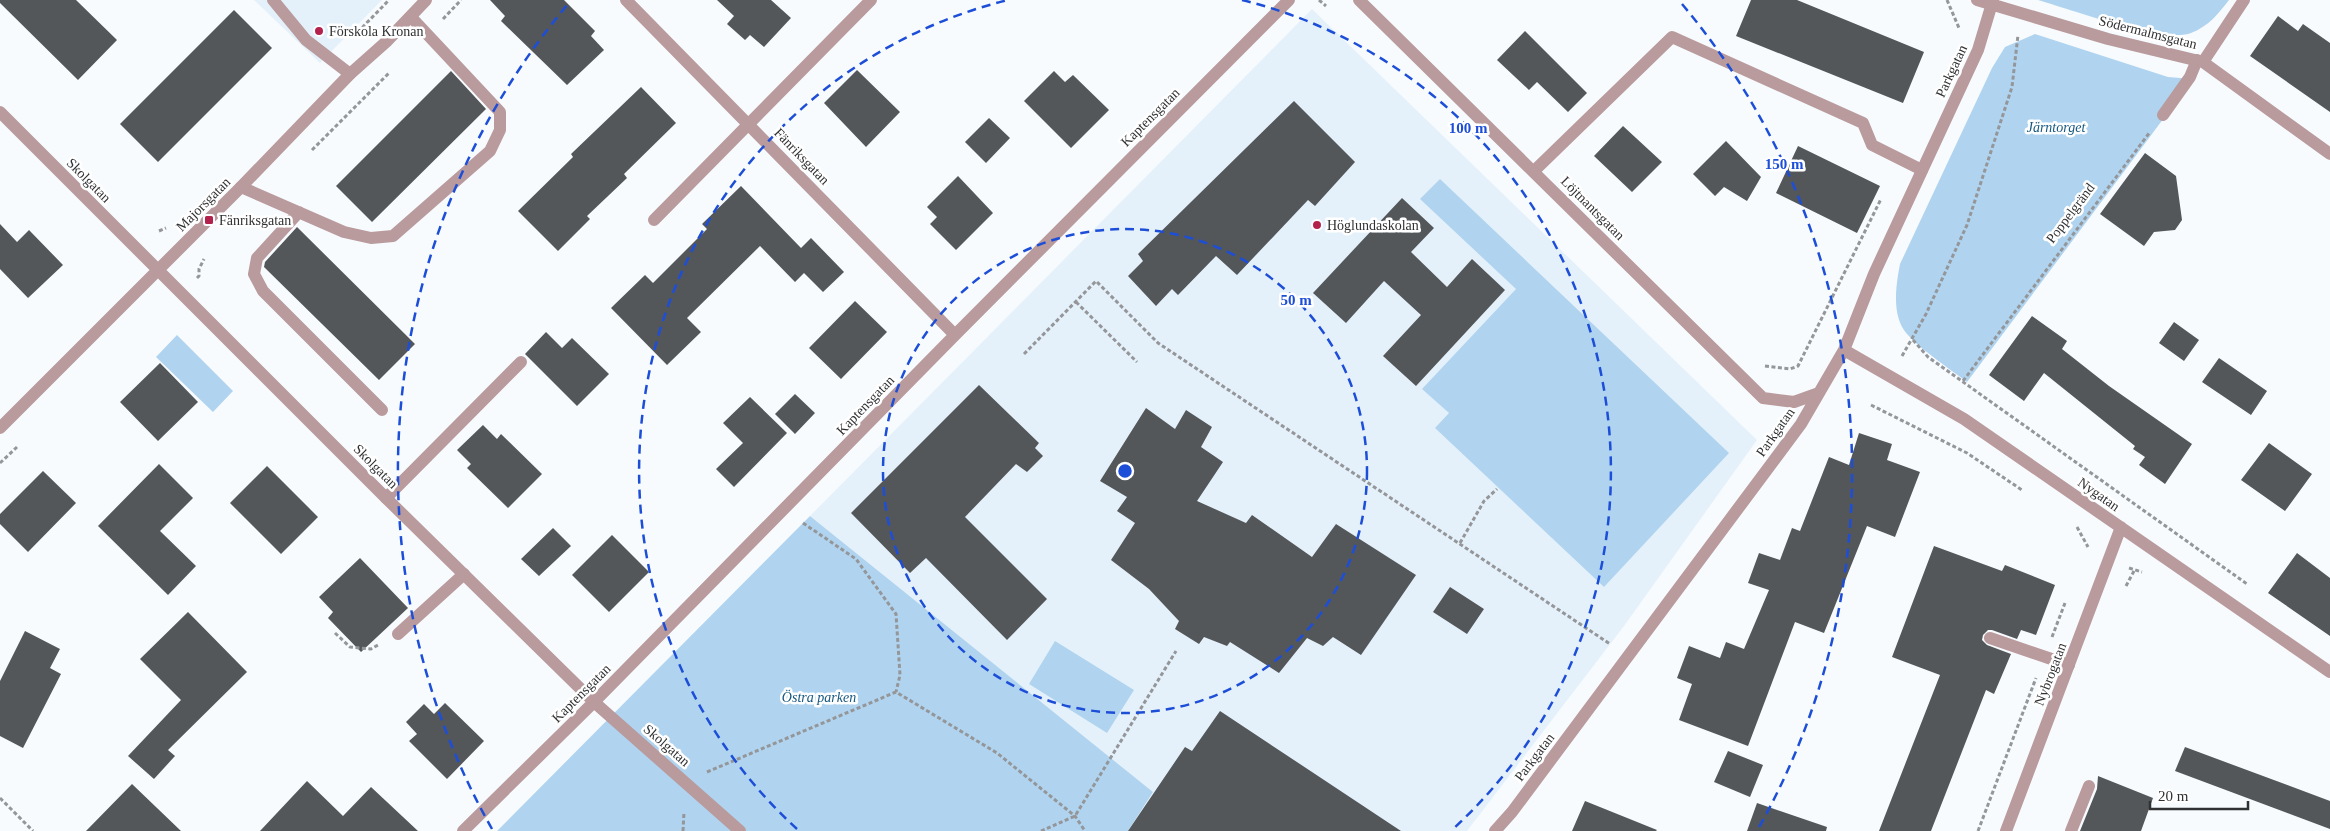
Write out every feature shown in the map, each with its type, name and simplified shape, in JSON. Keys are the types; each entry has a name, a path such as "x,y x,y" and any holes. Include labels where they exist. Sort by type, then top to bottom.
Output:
{"street":[{"path":"273,0 306,40 350,74"},
{"name":"Majorsgatan","path":"0,428 159,270 350,74 426,0"},
{"name":"Fänriksgatan","path":"626,0 748,122 955,335"},
{"path":"654,220 748,122 871,0"},
{"name":"Kaptensgatan","path":"463,831 594,702 955,335 1289,0"},
{"name":"Löjtnantsgatan","path":"1359,0 1763,398 1794,402 1819,392"},
{"name":"Södermalmsgatan","path":"1977,0 1993,2 2020,14 2108,39 2200,61 2330,154"},
{"path":"2163,115 2244,0"},
{"name":"Parkgatan","path":"1495,831 1512,812 1801,424 1844,350 1874,274 1978,50 1993,2"},
{"path":"241,187 344,232 371,238 393,236 490,151 500,130 500,112 410,17"},
{"path":"1534,171 1672,36 1863,123 1872,145 1922,170"},
{"name":"Skolgatan","path":"0,112 386,498 594,702 686,781 740,831"},
{"path":"298,212 257,258 254,274 263,290 382,410"},
{"name":"Nygatan","path":"1844,350 1964,419 2330,672"},
{"path":"386,498 521,362"},
{"name":"Nybrogatan","path":"2006,831 2121,527"},
{"path":"398,634 464,574"},
{"path":"1990,638 2069,666"},
{"path":"2071,831 2089,786"}],"path":[{"path":"1319,0 1326,6"},
{"path":"1947,0 1959,24 1959,32"},
{"path":"1890,376 1913,340 1967,225 2012,87 2020,14"},
{"name":"Poppelgränd","path":"1963,381 2163,115"},
{"path":"1738,374 1767,366 1790,369 1798,366 1883,195"},
{"path":"1024,354 1096,281 1158,343 1628,656"},
{"path":"1076,302 1137,362"},
{"path":"1913,340 1928,357 2252,587"},
{"path":"1460,543 1484,502 1497,489"},
{"path":"798,520 856,559 896,614 900,675 896,692"},
{"path":"2083,556 2086,546"},
{"path":"1978,831 2066,601"},
{"path":"335,633 350,647 371,649 398,634"},
{"path":"1041,831 1075,816 1176,651"},
{"path":"686,781 896,692"},
{"path":"896,692 997,752 1075,816 1085,831"},
{"path":"0,798 33,831"}],"shaded area":[{"name":"Förskola Kronan","path":"254,0 382,0 320,63"},
{"name":"Höglundaskolan","path":"1312,9 1757,440 1624,626 1467,831 1128,831 1153,792 810,516"}],"green space":[{"path":"2038,0 2229,0 2217,15 2203,27 2191,33 2178,35 2139,30"},
{"name":"Järntorget","path":"2035,34 2168,77 2193,79 1967,382 1919,346 1902,327 1896,300 1900,264 1992,68 2005,47"},
{"path":"1440,179 1729,453 1604,587 1435,428 1449,413 1422,389 1516,289 1420,199"},
{"path":"177,335 233,391 213,412 156,357"},
{"name":"Östra parken","path":"810,516 1153,792 1128,831 497,831"},
{"path":"1055,641 1134,690 1107,733 1029,684"}],"building":[{"path":"0,0 76,0 117,40 78,80 0,3"},
{"path":"490,0 564,0 595,31 591,36 604,50 567,85 501,21 505,16"},
{"path":"717,0 771,0 791,18 764,47 750,35 745,40 727,24 734,16"},
{"path":"1751,0 1797,0 1924,52 1903,103 1736,36"},
{"path":"234,10 272,48 158,162 120,124"},
{"path":"2278,16 2298,31 2303,24 2330,43 2330,112 2250,56"},
{"path":"1525,31 1587,93 1568,112 1537,82 1529,90 1497,60"},
{"path":"857,70 900,112 866,147 824,103"},
{"path":"451,71 486,109 372,222 336,186"},
{"path":"1054,71 1065,82 1073,75 1109,110 1071,148 1024,101"},
{"path":"641,87 676,123 624,174 627,178 587,216 590,219 558,251 518,211 573,157 571,154"},
{"path":"1294,101 1355,162 1315,206 1308,200 1237,275 1216,256 1178,295 1172,289 1156,306 1128,276 1143,261 1138,254"},
{"path":"989,118 1010,138 986,163 965,142"},
{"path":"1623,126 1662,162 1632,192 1594,156"},
{"path":"1726,141 1761,177 1747,201 1724,187 1715,196 1693,174"},
{"path":"1798,146 1880,186 1857,233 1776,193"},
{"path":"2145,153 2176,176 2182,220 2175,230 2154,232 2144,246 2100,214"},
{"path":"958,176 993,213 956,250 930,224 937,217 927,207"},
{"path":"741,186 801,248 811,238 844,272 823,292 804,273 795,282 760,246 687,318 701,332 667,365 611,308 645,275 653,283 707,229 702,224"},
{"path":"1402,198 1434,228 1411,252 1447,287 1472,259 1505,290 1416,386 1383,356 1421,315 1384,281 1346,323 1313,293"},
{"path":"0,224 17,242 29,230 63,265 28,298 0,269"},
{"path":"297,227 415,344 379,380 264,267 265,262"},
{"path":"855,301 887,332 841,379 809,348"},
{"path":"2032,316 2067,341 2062,349 2109,386 2192,444 2165,484 2139,465 2145,457 2133,449 2135,446 2044,373 2024,401 1989,375"},
{"path":"2174,322 2199,340 2184,361 2159,343"},
{"path":"546,332 562,348 572,338 609,374 577,406 525,354"},
{"path":"2219,358 2267,391 2251,415 2202,382"},
{"path":"160,363 198,402 158,441 120,402"},
{"path":"979,385 1039,443 1035,448 1043,456 1027,472 1016,464 965,517 1047,599 1007,640 926,558 910,573 851,513"},
{"path":"795,394 815,413 795,434 775,414"},
{"path":"750,397 787,433 734,487 716,469 743,443 723,423"},
{"path":"1146,408 1175,429 1186,410 1212,427 1201,447 1223,462 1197,501 1246,523 1252,515 1312,557 1336,524 1416,575 1361,655 1333,637 1323,646 1307,638 1279,673 1230,642 1227,646 1204,637 1199,644 1175,629 1179,621 1149,589 1111,560 1135,523 1117,511 1127,497 1100,481"},
{"path":"483,425 497,439 501,434 542,474 508,508 467,468 471,464 457,450"},
{"path":"1859,433 1892,444 1887,460 1920,472 1895,537 1867,526 1824,633 1795,622 1748,746 1679,720 1692,684 1677,678 1689,646 1720,658 1726,642 1744,649 1769,590 1748,583 1759,553 1780,560 1792,528 1800,531 1829,457 1849,465"},
{"path":"2269,443 2312,474 2285,511 2241,480"},
{"path":"159,464 193,498 160,531 196,566 168,595 98,526"},
{"path":"267,466 318,517 281,554 230,503"},
{"path":"43,471 76,503 28,552 0,524 0,514"},
{"path":"553,528 571,546 539,576 521,559"},
{"path":"612,535 649,572 609,612 572,575"},
{"path":"1934,546 2002,571 2005,565 2055,585 2036,635 2021,630 2017,639 1988,630 1983,635 1982,640 1987,645 2011,654 1994,694 1986,690 1931,831 1879,831 1940,675 1892,657"},
{"path":"2297,553 2330,578 2330,636 2268,593"},
{"path":"360,558 408,608 361,652 328,618 333,612 319,597"},
{"path":"1450,587 1484,609 1467,634 1433,612"},
{"path":"188,612 247,672 168,750 175,756 154,779 128,756 181,700 140,659"},
{"path":"25,631 60,649 50,668 61,674 23,748 0,736 0,681"},
{"path":"445,703 484,741 447,779 409,741 417,734 406,722 424,704 434,714"},
{"path":"1220,711 1401,831 1128,831 1185,747 1192,751"},
{"path":"2185,747 2330,801 2330,829 2175,771"},
{"path":"1728,751 1763,765 1750,797 1714,782"},
{"path":"2098,776 2153,798 2141,831 2080,831 2097,789"},
{"path":"307,781 343,816 371,787 418,831 260,831"},
{"path":"132,784 181,831 86,831"},
{"path":"1585,801 1657,830 1572,831"},
{"path":"1757,803 1827,827 1826,831 1747,831"}],"place":[{"name":"Förskola Kronan","path":"319,31"},
{"name":"Fänriksgatan","path":"209,220"},
{"name":"Höglundaskolan","path":"1317,225"}]}
